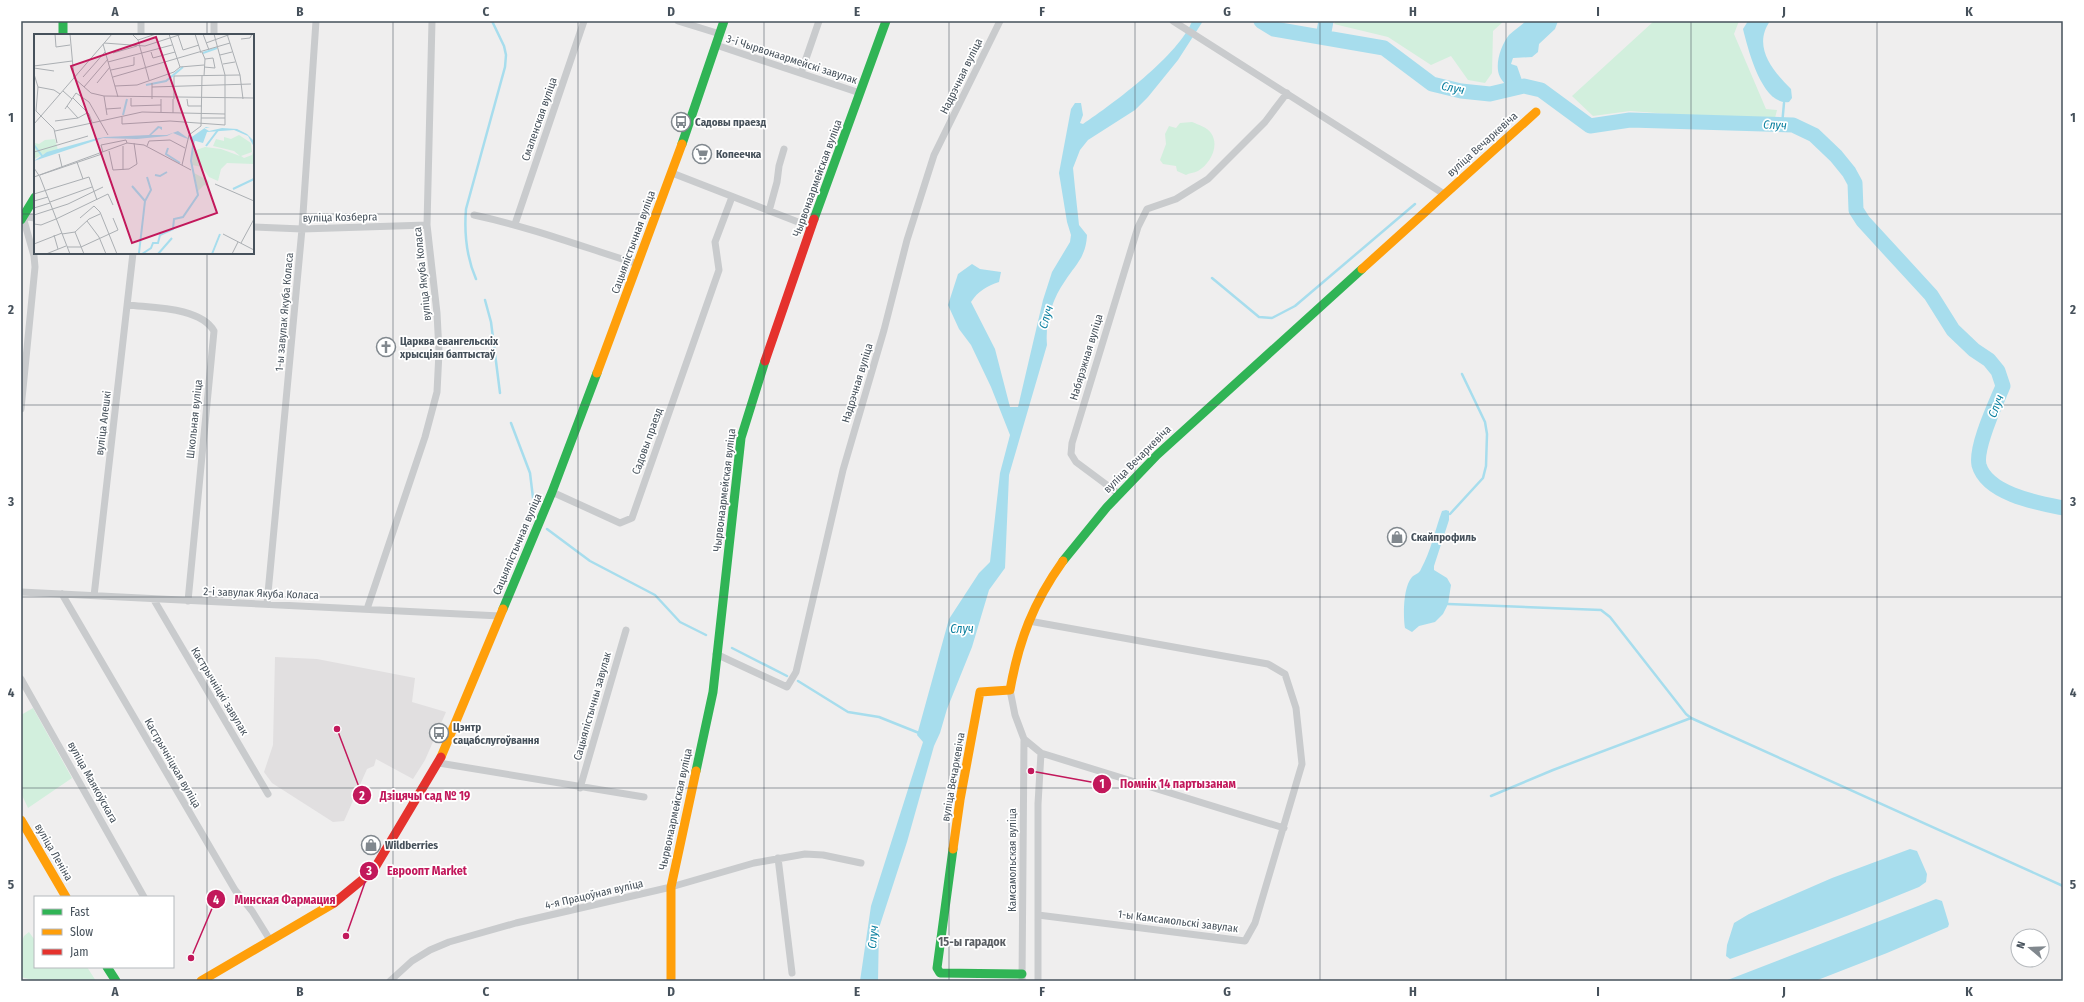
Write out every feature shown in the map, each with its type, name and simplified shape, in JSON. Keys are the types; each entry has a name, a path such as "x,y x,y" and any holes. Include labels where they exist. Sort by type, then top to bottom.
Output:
{"street":[{"path":"63,21 63,34"},
{"path":"141,21 141,34"},
{"path":"214,21 214,34"},
{"name":"1-ы завулак Якуба Коласа","path":"267,604 302,229 316,21"},
{"name":"вуліца Якуба Коласа","path":"367,609 425,437 438,392 440,373 438,320 427,225 432,21"},
{"name":"Смаленская вуліца","path":"515,224 584,21"},
{"name":"3-і Чырвонаармейскі завулак","path":"678,21 720,34"},
{"name":"Сацыялістычная вуліца","path":"201,981 337,901 373,870 386,853 439,763 552,492 672,173 724,21"},
{"path":"801,73 820,21"},
{"name":"Чырвонаармейская вуліца","path":"670,981 671,887 713,692 716,654 744,426 784,302 886,21"},
{"name":"Надрэчная вуліца","path":"716,654 787,687 796,672 842,470 884,330 909,233 934,155 1000,21"},
{"path":"1173,21 1444,194"},
{"name":"3-і Чырвонаармейскі завулак","path":"716,45 860,93"},
{"name":"Набярэжная вуліца","path":"1119,494 1076,462 1070,454 1127,258 1138,227 1147,208 1176,199 1208,179 1265,122 1287,93"},
{"name":"вуліца Вечаркевіча","path":"1022,977 940,973 937,968 960,800 980,692 1010,690 1016,657 1029,621 1042,593 1096,517 1179,434 1536,112"},
{"path":"769,212 778,182 778,166 784,149"},
{"path":"672,173 769,212 812,226"},
{"name":"Садовы праезд","path":"552,492 620,523 632,518 718,270 715,242 732,197"},
{"path":"21,409 35,267 34,256 22,218 34,199"},
{"path":"474,215 515,224 572,244 638,264"},
{"path":"22,218 34,218"},
{"name":"вуліца Козберга","path":"254,227 302,229 427,225"},
{"name":"вуліца Алешкі","path":"94,596 133,254"},
{"name":"Школьная вуліца","path":"128,305 194,315 211,327 214,331 188,601"},
{"name":"2-і завулак Якуба Коласа","path":"21,592 154,600 267,604 500,616"},
{"name":"Кастрычніцкая вуліца","path":"62,594 235,890 249,907 270,940"},
{"name":"Кастрычніцкі завулак","path":"154,600 268,794"},
{"path":"1010,690 1015,716 1024,739 1041,753 1284,828 1302,764 1296,708 1285,674 1268,664 1029,621"},
{"name":"Сацыялістычны завулак","path":"580,788 626,630"},
{"name":"вуліца Маякоўскага","path":"21,679 143,896"},
{"name":"Камсамольская вуліца","path":"1022,977 1024,739"},
{"path":"1038,981 1038,804 1041,753"},
{"path":"439,763 580,788 644,797"},
{"name":"вуліца Леніна","path":"21,820 65,896"},
{"name":"1-ы Камсамольскі завулак","path":"1038,915 1245,941 1255,923 1284,828"},
{"name":"4-я Працоўная вуліца","path":"390,981 418,957 449,942 516,923 671,887 754,862 805,854 823,855 861,863"},
{"path":"778,858 792,973"},
{"path":"109,968 116,981"}],"shaded area":[{"path":"275,657 317,659 415,678 412,702 446,712 425,760 413,779 376,759 374,766 367,769 344,821 333,822 272,783 264,772 273,745"}],"green space":[{"path":"1336,21 1504,21 1493,31 1492,73 1485,83 1468,80 1451,56 1431,65 1388,37 1334,24"},
{"path":"1654,21 1739,21 1734,34 1766,109 1777,110 1774,122 1630,111 1593,116 1572,96"},
{"path":"1192,122 1203,126 1211,133 1214,138 1214,149 1210,159 1202,168 1186,175 1177,171 1176,166 1163,164 1160,160 1166,144 1165,134 1169,126 1176,128 1180,123"},
{"path":"33,708 72,778 28,808 21,793 21,715"},
{"path":"29,932 34,939 34,968 88,968 96,981 36,981 21,977 21,944 24,936"}],"water":[{"name":"Случ","path":"1192,21 1203,21 1178,60 1148,97 1135,110 1088,140 1080,150 1073,168 1079,225 1087,235 1085,249 1080,260 1060,288 1053,303 1048,320 1047,345 1009,475 1005,568 989,590 972,647 934,746 907,842 879,928 878,981 860,981 871,906 923,742 917,735 949,619 979,573 990,562 1000,473 1010,435 991,387 971,345 959,329 948,305 958,274 972,264 980,269 1001,272 999,282 983,289 971,302 995,349 1010,407 1018,407 1043,300 1052,272 1070,242 1071,235 1067,222 1059,173 1071,109 1075,103 1081,103 1083,115 1080,123 1083,124 1096,115 1128,91 1160,63 1185,34"},
{"path":"1526,21 1558,21 1555,29 1539,44 1538,52 1532,57 1513,58 1511,64 1517,66 1524,86 1510,89 1502,80 1498,72 1499,55 1503,44 1509,35"},
{"path":"1748,21 1770,21 1765,31 1763,40 1764,49 1772,66 1791,89 1792,98 1789,102 1779,101 1771,95 1764,86 1748,49 1743,29"},
{"path":"1442,511 1449,511 1449,520 1434,570 1447,578 1451,585 1448,604 1443,614 1435,622 1419,626 1412,632 1405,628 1404,623 1405,594 1409,582 1412,577 1419,572 1424,562"},
{"path":"1910,849 1917,851 1927,874 1926,882 1919,887 1754,951 1730,959 1726,956 1727,945 1734,923 1749,914 1832,878"},
{"path":"1936,899 1942,901 1949,924 1948,927 1815,981 1725,981"}],"waterway":[{"path":"476,279 466,245 466,209 505,67 506,55 504,46 492,21"},
{"name":"Случ","path":"1261,21 1274,29 1384,48 1432,84 1461,91 1490,94 1524,86 1541,90 1590,126 1630,120 1793,125 1814,135 1836,156 1849,172 1855,183 1856,210 1863,221 1931,295 1953,330 1974,350 1989,360 1998,371 2003,386 1987,425 1980,447 1979,465 1984,475 1992,483 2015,496 2063,508"},
{"path":"1323,37 1326,21"},
{"path":"1782,125 1784,103"},
{"path":"1212,278 1259,317 1272,318 1295,306 1415,204"},
{"path":"485,300 491,322 500,393"},
{"path":"1450,514 1483,478 1486,466 1487,434 1485,422 1462,374"},
{"path":"511,423 530,473 534,506"},
{"path":"547,529 590,561 655,595 680,622 706,635"},
{"path":"1448,604 1601,610 1610,617 1686,714 1691,718 2063,886"},
{"path":"732,648 787,676"},
{"path":"798,681 848,712 879,717 919,733"},
{"path":"1491,796 1553,770 1691,718"}],"traffic: fast":[{"path":"63,21 63,34"},
{"path":"682,144 724,21"},
{"path":"814,219 886,21"},
{"path":"21,220 34,199"},
{"path":"1063,561 1107,507 1157,455 1362,269"},
{"path":"696,771 713,692 741,438 765,361"},
{"path":"503,609 552,492 597,373"},
{"path":"953,849 937,968 940,973 1022,974"},
{"path":"108,968 116,981"}],"traffic: slow":[{"path":"1362,269 1536,112"},
{"path":"597,373 682,144"},
{"path":"953,849 960,800 980,692 1010,690 1023,638 1035,607 1063,561"},
{"path":"441,757 503,609"},
{"path":"671,981 671,887 696,771"},
{"path":"21,820 65,896"},
{"path":"201,981 334,903"}],"traffic: jam":[{"path":"765,361 814,219"},
{"path":"334,903 373,871 441,757"}],"place":[{"name":"Садовы праезд","path":"681,122"},
{"name":"Копеечка","path":"702,154"},
{"name":"Царква евангельскіх хрысціян баптыстаў","path":"386,347"},
{"name":"Скайпрофиль","path":"1397,537"},
{"name":"Дзіцячы сад № 19","path":"337,729"},
{"name":"Цэнтр сацабслугоўвання","path":"439,733"},
{"name":"Помнік 14 партызанам","path":"1031,771"},
{"name":"Wildberries","path":"371,845"},
{"name":"Евроопт Market","path":"346,936"},
{"name":"Минская Фармация","path":"191,958"}],"district":[{"name":"15-ы гарадок","path":"972,942"}]}
